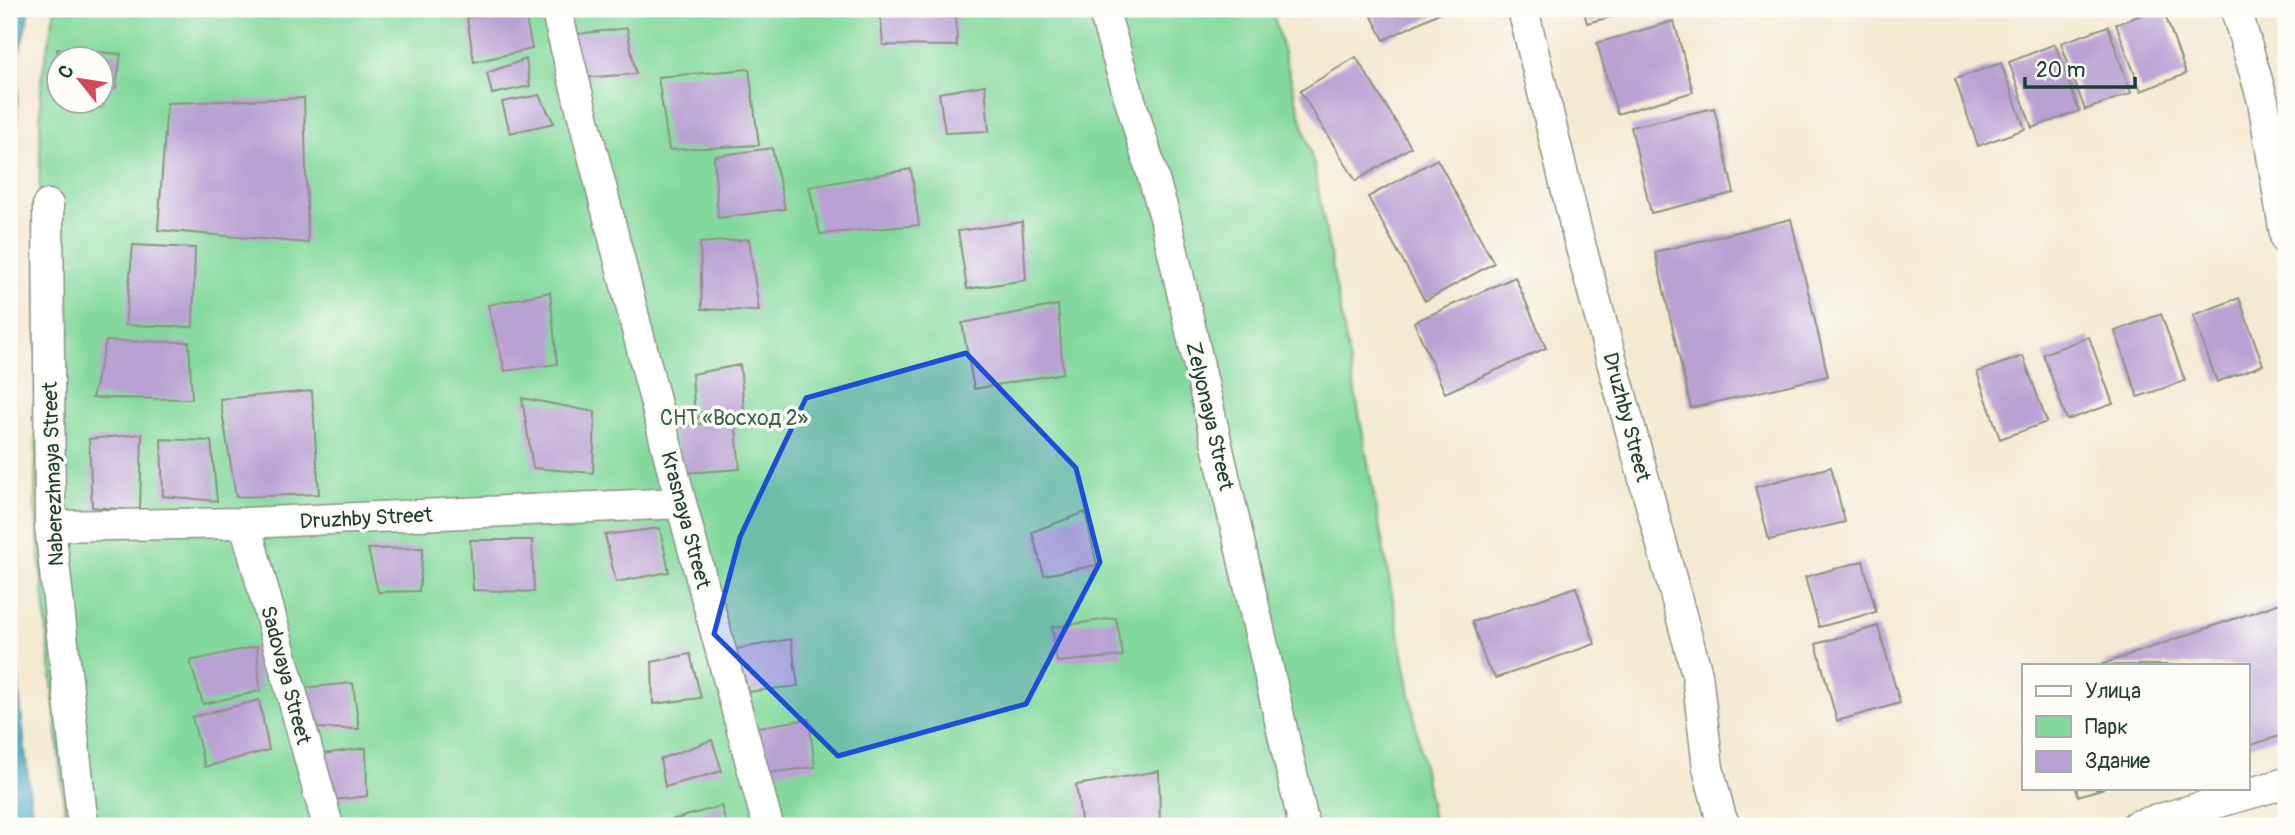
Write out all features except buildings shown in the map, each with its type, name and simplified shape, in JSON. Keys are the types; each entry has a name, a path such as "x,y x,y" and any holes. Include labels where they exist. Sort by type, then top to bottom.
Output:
{"street":[{"name":"Krasnaya Street","path":"556,9 681,503 768,826"},
{"name":"Zelyonaya Street","path":"1103,9 1165,217 1304,826"},
{"name":"Druzhby Street","path":"1523,9 1576,229 1697,674 1708,768 1721,818 1726,826"},
{"path":"2236,9 2263,101 2286,240"},
{"name":"Naberezhnaya Street","path":"48,205 50,527 83,826"},
{"name":"Druzhby Street","path":"50,527 245,523 681,503"},
{"name":"Sadovaya Street","path":"245,523 328,826"},
{"path":"2136,826 2286,783"}],"highlighted area":[{"path":"966,353 1076,468 1100,562 1026,704 838,756 714,634 740,537 806,398"}],"green space":[{"name":"СНТ «Восход 2»","path":"55,9 1272,9 1314,166 1434,826 66,826 35,508 41,81 46,55 46,116 116,116 116,46 48,46"}],"water":[{"path":"9,9 30,9 19,53 9,326"},
{"path":"9,594 33,826 9,826"}]}
